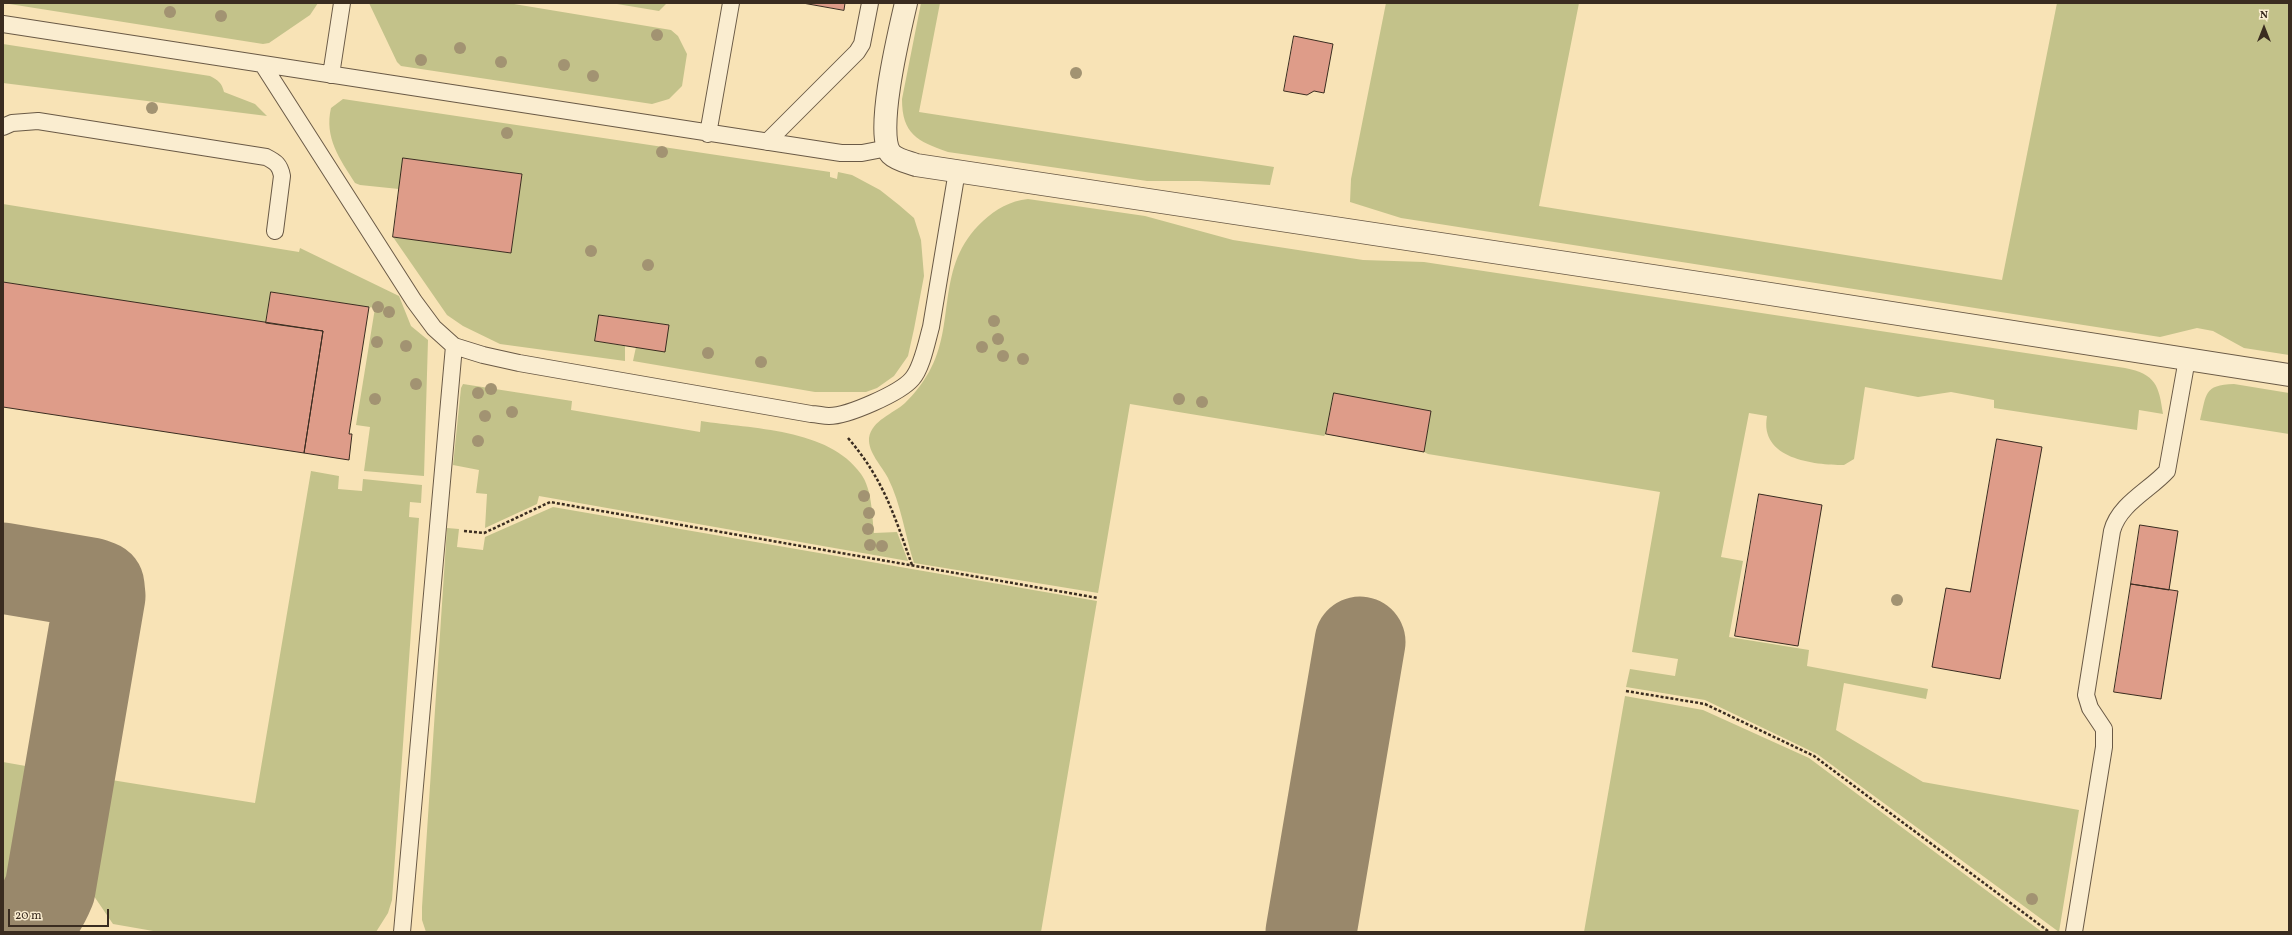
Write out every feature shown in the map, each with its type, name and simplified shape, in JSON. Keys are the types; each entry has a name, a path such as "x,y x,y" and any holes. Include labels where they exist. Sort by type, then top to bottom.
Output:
{"street":[{"path":"906,3 886,112 885,133 888,148 891,154 901,160 957,171 1711,285 2289,375"}],"lane":[{"path":"331,75 342,3"},
{"path":"708,134 731,3"},
{"path":"767,142 857,52 862,44 870,3"},
{"path":"3,24 708,134 840,153 862,153 888,148"},
{"path":"263,65 414,301 434,328 454,346 519,363 830,416 881,400 912,379 925,350 930,327 957,171"},
{"path":"3,127 12,123 38,121 266,157 276,162 281,168 282,176 276,231"},
{"path":"402,932 454,346"},
{"path":"2074,932 2104,747 2104,730 2090,708 2086,695 2112,531 2114,522 2121,514 2151,483 2160,479 2167,472 2187,359"}],"path":[{"path":"830,416 867,460 880,482 895,516 912,565"},
{"path":"438,524 460,526 464,530 484,533 550,502 1098,598"},
{"path":"1626,691 1705,704 1814,756 2050,932"}],"shaded area":[{"path":"3,3 318,3 310,15 269,43 263,44"},
{"path":"369,3 508,3 671,30 678,36 687,54 682,86 669,99 652,104 401,66 397,62"},
{"path":"611,3 667,3 659,11"},
{"path":"921,3 940,3 919,112 1274,167 1270,185 1199,181 1147,181 948,152 920,140 908,128 903,111 902,99"},
{"path":"1386,3 1579,3 1539,206 2002,280 2057,3 2289,3 2289,355 2244,348 2213,331 2197,328 2160,337 1401,218 1350,202 1351,179"},
{"path":"3,44 210,76 219,82 224,92 255,104 267,116 3,83"},
{"path":"343,99 830,172 830,177 837,179 838,172 852,175 880,190 914,218 921,240 924,276 908,356 894,376 877,388 866,392 815,392 633,361 636,347 669,325 600,315 595,341 625,346 625,361 500,344 463,326 447,315 393,237 511,253 522,174 404,158 399,189 360,185 355,183 339,157 330,129 329,119 331,108"},
{"path":"1028,199 1145,216 1233,240 1363,260 1424,262 2125,368 2150,378 2160,396 2163,414 2139,410 2137,430 1994,408 1994,400 1951,392 1918,397 1865,387 1854,459 1844,465 1804,461 1791,457 1771,442 1767,430 1767,416 1749,413 1721,557 1743,561 1729,637 1809,650 1807,666 1928,689 1926,699 1844,683 1836,730 1923,782 2079,810 2059,932 1817,754 1705,700 1626,687 1630,669 1675,676 1678,659 1632,652 1660,492 1428,454 1424,452 1431,411 1334,394 1326,434 1324,436 1130,404 1098,593 914,563 900,509 888,478 873,454 869,444 869,438 874,426 905,403 929,372 937,354 942,334 952,276 958,257 968,238 983,221 998,209 1015,202"},
{"path":"3,204 299,252 300,248 399,296 411,326 428,340 424,476 364,471 370,427 356,425 375,308 271,292 266,323 3,282"},
{"path":"463,384 572,401 571,410 700,432 701,421 765,429 788,433 830,447 847,459 865,480 872,510 874,533 897,532 908,561 539,496 537,504 485,528 487,494 476,493 479,470 453,465 461,388"},
{"path":"2234,384 2289,393 2289,434 2200,420 2206,397 2211,389 2217,386"},
{"path":"311,471 339,476 338,489 362,491 363,479 422,485 421,503 410,502 409,517 419,518 392,900 388,913 376,932 159,932 113,924 83,880 99,778 255,803"},
{"path":"553,507 1097,601 1041,932 426,932 422,920 422,907 447,528 459,529 457,547 483,550 485,537"},
{"path":"1625,696 1703,710 1809,758 2042,932 1584,932"},
{"path":"3,762 37,768 23,871 3,885"}],"building":[{"path":"803,3 845,3 844,10"},
{"path":"1294,36 1333,44 1324,93 1314,91 1307,95 1284,91"},
{"path":"403,158 522,174 511,253 393,237"},
{"path":"3,282 323,331 304,453 3,407"},
{"path":"271,292 369,307 349,434 352,434 349,460 304,453 323,331 266,323"},
{"path":"599,315 669,325 665,352 595,341"},
{"path":"1334,393 1431,411 1424,452 1326,434"},
{"path":"1997,439 2042,447 2000,679 1932,667 1946,588 1970,592"},
{"path":"1759,494 1822,505 1798,646 1735,636"},
{"path":"2140,525 2178,531 2169,590 2131,584"},
{"path":"2131,584 2178,591 2161,699 2114,692"}],"taxiway":[{"path":"3,568 91,583 99,586 100,596 50,889 43,904 35,915 24,924 9,932"},
{"path":"1311,932 1360,642"}]}
